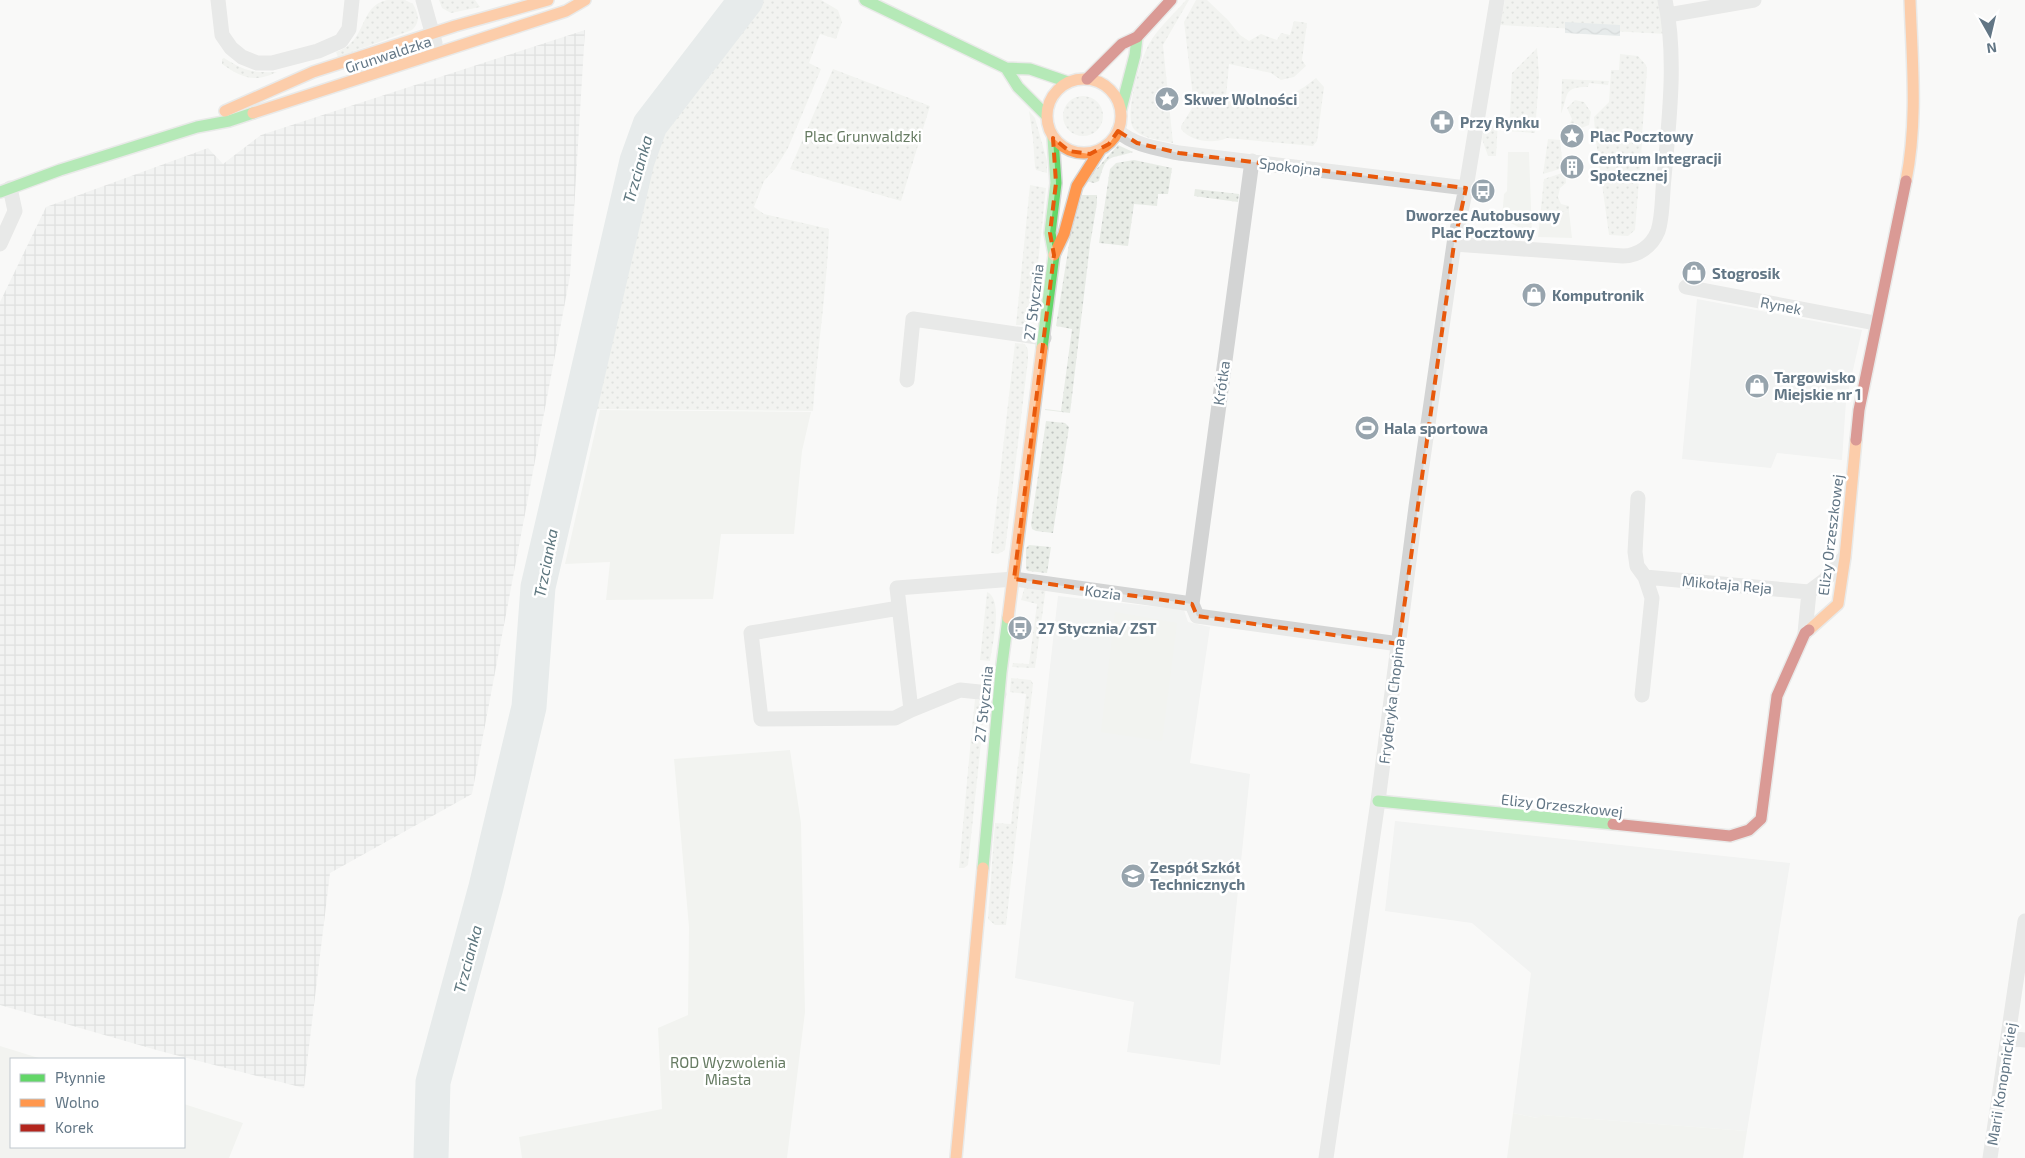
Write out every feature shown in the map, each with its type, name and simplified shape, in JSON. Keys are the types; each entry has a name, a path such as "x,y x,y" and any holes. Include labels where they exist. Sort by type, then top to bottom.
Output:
{"main road":[{"name":"Grunwaldzka","path":"5,190 197,127 214,125 266,109 436,43 489,15 548,0"},
{"name":"Grunwaldzka","path":"197,127 216,115 276,86 321,69 566,11 585,0"},
{"path":"865,0 1006,68 1020,67 1037,70 1068,82"},
{"path":"1087,79 1122,44 1137,37 1171,0"},
{"name":"Elizy Orzeszkowej","path":"1378,802 1730,836 1749,830 1761,819 1778,696 1804,633 1838,604 1846,557 1859,410 1875,323 1910,161 1914,116 1910,0"},
{"path":"1121,109 1135,55 1137,37"},
{"path":"1006,68 1010,78 1046,115"},
{"path":"1087,79 1099,82 1109,88 1121,109 1122,118 1118,131 1109,144 1090,154 1070,151 1053,138 1048,127 1046,115 1052,96 1059,88 1068,82 1087,79"},
{"name":"27 Stycznia","path":"956,1158 999,694 1054,255 1050,233 1056,183 1053,138"},
{"name":"27 Stycznia","path":"1054,255 1064,234 1077,186 1100,150"}],"street":[{"path":"218,0 222,35 231,48 257,63 272,63 318,51 341,41 349,29 352,0"},
{"path":"423,0 436,43"},
{"path":"1497,0 1466,188 1454,244 1623,256 1638,254 1644,249 1657,232 1661,216 1670,96 1668,15 1665,0"},
{"path":"1668,15 1754,0"},
{"name":"Spokojna","path":"1118,131 1126,138 1150,147 1179,152 1466,188"},
{"name":"Krótka","path":"1192,604 1252,161"},
{"path":"0,244 15,212 5,190"},
{"name":"Fryderyka Chopina","path":"1326,1158 1378,802 1454,244"},
{"name":"Rynek","path":"1686,288 1875,323"},
{"path":"908,380 914,320 1044,338"},
{"path":"1638,498 1635,552 1637,566 1645,577 1652,598 1642,695"},
{"path":"1804,633 1809,592 1825,580 1846,557"},
{"name":"Mikołaja Reja","path":"1645,577 1809,592"},
{"name":"Kozia","path":"899,608 897,588 1014,579 1192,604"},
{"path":"1192,604 1197,616 1399,644"},
{"path":"911,710 899,608 751,633 761,719 894,718 960,690 999,694"},
{"name":"Marii Konopnickiej","path":"1990,1158 2025,920"},
{"path":"2009,1038 2025,1040"}],"highlighted area":[{"path":"1118,131 1137,143 1179,153 1466,188 1454,244 1399,644 1197,616 1192,604 1014,579 1054,255 1050,233 1056,183 1053,138 1069,151 1090,154 1109,144"}],"shaded area":[{"path":"585,30 570,276 472,794 330,873 304,1088 160,1051 0,1005 0,302 46,207 208,148 223,164 261,135"},
{"path":"1697,299 1862,330 1846,401 1842,460 1777,453 1771,468 1682,459"},
{"name":"Zespół Szkół Technicznych","path":"1058,596 1184,610 1188,622 1210,627 1190,763 1250,774 1220,1065 1127,1052 1134,1002 1015,978"},
{"path":"1395,821 1790,863 1747,1131 1542,1115 1538,1118 1513,1113 1531,973 1472,923 1385,911"}],"green space":[{"path":"387,0 405,0 413,4 418,17 415,27 412,30 338,57 336,52 346,47 359,33 371,9"},
{"path":"439,0 475,0 480,7 451,13 442,8"},
{"path":"748,0 821,0 838,10 842,22 836,39 820,34 809,63 821,69 788,148 775,169 764,181 754,207 764,214 829,229 813,411 582,409 639,161 652,125"},
{"path":"1186,0 1189,0 1163,45 1173,143 1152,139 1134,129 1131,122 1132,101 1134,87 1149,44 1161,27"},
{"path":"1196,0 1207,0 1228,20 1240,35 1249,41 1261,34 1277,40 1281,33 1290,35 1294,21 1307,23 1302,60 1306,66 1294,77 1281,80 1271,73 1229,64 1226,97 1263,102 1274,100 1294,93 1316,78 1324,87 1317,141 1313,146 1227,138 1215,141 1202,141 1190,137 1181,129 1194,105 1184,22"},
{"path":"1505,0 1660,0 1666,34 1500,25"},
{"path":"1537,48 1539,76 1535,133 1509,131 1512,73"},
{"path":"1620,54 1638,56 1646,65 1647,70 1642,136 1607,135 1608,142 1642,143 1635,230 1628,236 1609,235 1596,141 1601,141 1601,132 1595,132 1594,117 1609,102 1611,70 1619,70"},
{"path":"224,58 249,70 277,72 255,78 242,76 222,64 222,59"},
{"name":"Plac Grunwaldzki","path":"833,69 930,106 901,201 790,169"},
{"path":"1562,79 1609,81 1608,85 1589,83 1588,87 1579,87 1570,91 1567,94 1561,113"},
{"path":"1083,96 1097,102 1103,116 1097,130 1083,136 1069,130 1063,116 1069,102"},
{"path":"1575,100 1584,102 1591,112 1589,125 1574,131 1570,130 1568,126 1572,119 1567,108"},
{"path":"1029,111 1035,118 1047,161 1047,173 1036,170 1035,167"},
{"path":"1493,118 1498,121 1496,156 1488,156 1482,139 1484,128 1491,123"},
{"path":"1548,139 1560,140 1563,168 1543,174"},
{"path":"1118,145 1133,152 1107,161 1099,181 1094,183 1086,181"},
{"path":"1508,152 1529,152 1532,235 1502,218 1504,194 1507,191"},
{"path":"1134,160 1172,168 1168,194 1158,194 1157,206 1134,204 1128,246 1099,243 1110,169 1116,163"},
{"path":"1565,172 1566,183 1560,188 1558,197 1561,204 1569,206 1569,211 1540,218 1544,179"},
{"path":"1030,185 1046,188 1032,320 1025,324 1016,325"},
{"path":"1195,189 1239,194 1238,202 1194,196"},
{"path":"1082,195 1097,195 1097,203 1090,245 1070,413 1045,409 1061,411 1072,329 1056,326 1070,238"},
{"path":"1569,211 1572,238 1538,237 1540,218"},
{"path":"1015,343 1025,344 1028,350 1028,360 1005,550 998,554 991,553"},
{"path":"600,410 811,412 802,451 794,534 721,534 713,599 606,600 610,562 565,564"},
{"path":"1046,421 1065,423 1069,427 1053,533 1036,531 1032,529 1031,524"},
{"path":"1029,545 1051,547 1047,573 1028,571 1026,569 1026,548"},
{"path":"1025,586 1046,587 1035,668 1012,667 1013,663 1029,664 1037,604 1021,600"},
{"path":"987,592 992,596 996,613 990,661 980,660"},
{"path":"1115,612 1177,623 1162,741 1101,732"},
{"path":"1011,678 1031,680 1033,684 1006,925 995,925 988,919 995,823 1011,824 1026,694 1010,692"},
{"path":"975,699 983,701 985,707 983,725 972,729"},
{"path":"971,738 978,739 981,743 968,865 964,868 959,868"},
{"name":"ROD Wyzwolenia Miasta","path":"790,750 801,823 805,1012 787,1158 522,1158 519,1137 662,1109 658,1028 688,1015 689,927 674,759"},
{"path":"0,1046 39,1058 10,1058 10,1148 185,1148 185,1104 243,1123 229,1158 0,1158"},
{"path":"1513,1113 1537,1118 1542,1115 1747,1131 1743,1158 1507,1158"}],"water":[{"path":"1565,22 1620,25 1620,36 1565,33"}],"waterway":[{"name":"Trzcianka","path":"431,1158 433,1082 486,887 529,707 538,587 637,161 650,125 746,0"}],"traffic: fast":[{"path":"865,0 1006,68 1030,69 1068,82"},
{"path":"1121,109 1135,55 1137,37"},
{"path":"1006,68 1018,87 1046,115"},
{"path":"0,192 60,170 197,127 229,121 253,113"},
{"path":"1042,348 1054,255 1050,233 1056,183 1053,138"},
{"path":"983,868 1001,672 1008,618"},
{"path":"1378,801 1613,824"}],"traffic: slow":[{"path":"225,111 313,72 455,26 548,0"},
{"path":"253,113 566,11 585,0"},
{"path":"1906,181 1910,158 1913,113 1910,0"},
{"path":"1077,79 1091,79 1105,85 1115,95 1121,109 1121,116 1121,123 1115,137 1105,147 1091,153 1077,153 1063,147 1053,137 1047,123 1047,109 1053,95 1063,85 1077,79"},
{"path":"1054,255 1064,234 1077,186 1100,150"},
{"path":"1008,618 1042,348"},
{"path":"1809,630 1838,604 1845,557 1856,440"},
{"path":"956,1158 983,868"}],"traffic: jam":[{"path":"1087,79 1122,44 1137,37 1171,0"},
{"path":"1856,440 1859,410 1906,181"},
{"path":"1613,824 1730,836 1749,830 1761,819 1777,696 1805,633 1809,630"}],"place":[{"name":"Skwer Wolności","path":"1167,99"},
{"name":"Przy Rynku","path":"1442,122"},
{"name":"Plac Pocztowy","path":"1572,136"},
{"name":"Centrum Integracji Społecznej","path":"1572,167"},
{"name":"Dworzec Autobusowy Plac Pocztowy","path":"1483,191"},
{"name":"Stogrosik","path":"1694,273"},
{"name":"Komputronik","path":"1534,295"},
{"name":"Targowisko Miejskie nr 1","path":"1757,386"},
{"name":"Hala sportowa","path":"1367,428"},
{"name":"27 Stycznia/ ZST","path":"1020,628"},
{"name":"Zespół Szkół Technicznych","path":"1133,876"}]}
